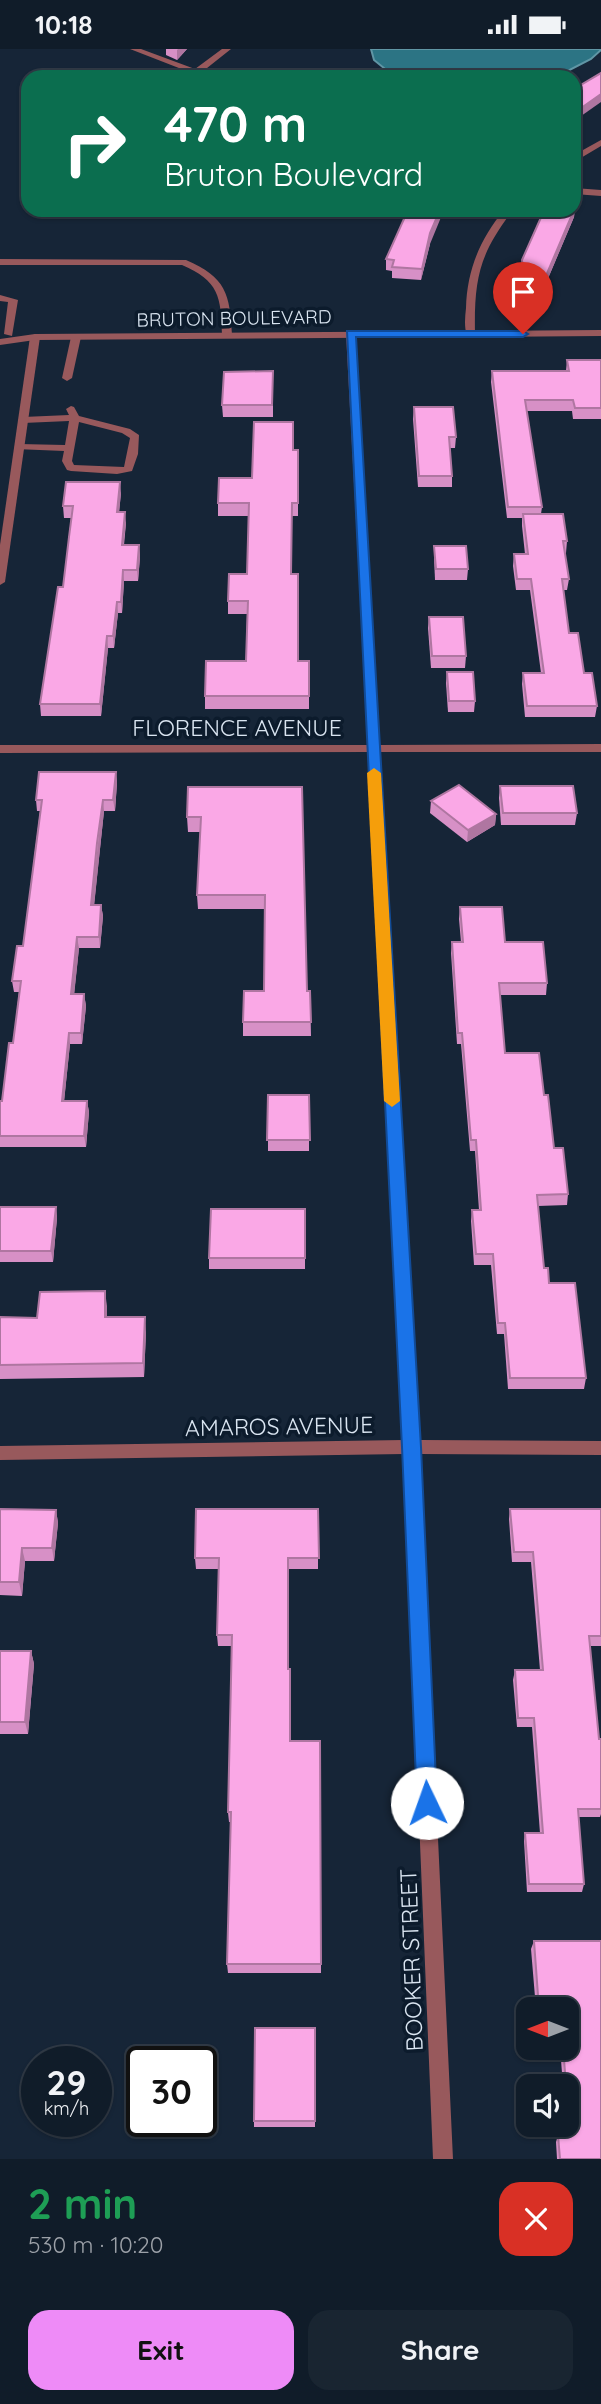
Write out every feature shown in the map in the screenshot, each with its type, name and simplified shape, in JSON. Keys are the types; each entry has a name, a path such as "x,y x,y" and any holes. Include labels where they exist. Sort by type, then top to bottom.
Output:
{"street":[{"path":"134,49 191,70"},
{"path":"199,70 226,49"},
{"path":"581,155 601,142"},
{"path":"581,192 601,193"},
{"path":"470,334 469,291 478,257 494,226 502,217"},
{"path":"0,262 183,262 200,268 216,280 226,297 227,335"},
{"path":"0,298 13,300 4,333"},
{"name":"BRUTON BOULEVARD","path":"4,333 35,337 76,337 601,333"},
{"name":"BOOKER STREET","path":"351,334 412,1447 443,2159"},
{"path":"0,582 35,337"},
{"name":"BRUTON BOULEVARD","path":"0,342 35,337"},
{"path":"67,379 76,337"},
{"path":"23,421 73,414 126,431 135,437 128,469 117,471 71,468 67,461 73,414"},
{"path":"19,447 70,448"},
{"name":"FLORENCE AVENUE","path":"0,749 601,748"},
{"name":"AMAROS AVENUE","path":"0,1453 412,1447 601,1448"}],"water":[{"path":"371,49 601,49 591,59 570,70 386,70 374,60"}],"building":[{"path":"601,73 601,94 581,108 581,85"},
{"path":"405,217 437,217 430,233 422,269 392,267 394,260 386,259"},
{"path":"541,217 571,217 528,318 522,260"},
{"path":"567,360 601,360 601,408 575,408 573,400 525,400 542,507 508,507 492,371 569,371"},
{"path":"273,371 272,405 222,405 224,372"},
{"path":"414,407 453,407 456,437 449,437 452,476 419,476"},
{"path":"254,422 293,422 293,450 298,450 298,503 292,503 291,574 298,574 298,661 309,661 309,696 205,696 206,661 246,661 248,601 228,601 229,574 247,574 249,503 218,503 219,478 252,478"},
{"path":"66,482 120,482 117,512 125,512 122,545 139,545 137,570 123,570 121,602 117,602 113,636 107,636 100,704 40,704 58,587 63,587 73,506 63,506"},
{"path":"523,514 563,514 567,541 563,541 569,579 562,579 569,633 578,633 584,673 592,673 597,706 527,706 523,673 544,673 531,579 517,579 514,554 528,554"},
{"path":"434,546 466,546 468,569 436,569"},
{"path":"429,617 463,617 466,656 432,656"},
{"path":"447,672 473,672 475,701 449,701"},
{"path":"39,772 116,772 113,800 103,800 97,843 91,905 101,905 99,937 77,937 71,994 84,994 81,1033 69,1033 62,1101 87,1101 84,1136 0,1136 0,1101 9,1043 13,1043 21,981 12,981 17,946 23,946 42,800 36,800"},
{"path":"459,785 496,814 468,830 431,801"},
{"path":"500,786 573,786 577,813 503,813"},
{"path":"188,787 302,787 307,991 310,991 311,1022 243,1022 244,991 264,991 265,895 197,895 201,817 187,817"},
{"path":"460,907 502,907 505,942 543,942 547,983 499,983 505,1053 539,1053 544,1095 548,1095 554,1148 563,1148 568,1194 537,1195 544,1268 548,1268 549,1283 575,1283 586,1378 510,1378 505,1323 498,1323 493,1254 476,1254 472,1210 481,1210 476,1140 471,1140 462,1033 458,1033 452,942 463,942"},
{"path":"268,1095 309,1095 310,1140 267,1140"},
{"path":"0,1207 56,1207 51,1251 0,1251"},
{"path":"211,1209 305,1209 305,1258 209,1258"},
{"path":"105,1291 105,1317 145,1317 143,1363 0,1365 0,1317 37,1318 40,1292"},
{"path":"0,1509 56,1510 52,1548 22,1548 19,1582 0,1582"},
{"path":"196,1509 318,1509 319,1558 288,1558 288,1669 290,1741 320,1741 321,1964 227,1964 232,1635 217,1635 219,1558 195,1558"},
{"path":"510,1509 601,1509 601,1636 589,1636 601,1739 601,1809 578,1809 584,1884 529,1884 525,1833 543,1833 534,1718 518,1718 515,1670 543,1670 533,1552 514,1552"},
{"path":"0,1651 31,1651 25,1722 0,1722"},
{"path":"534,1941 601,1941 601,2159 560,2159 558,2137 579,2137 579,2074 565,2074 564,2060 579,2060 579,1997 538,1997"},
{"path":"255,2028 315,2028 315,2121 254,2121"}],"slow traffic":[{"path":"374,773 392,1101"}],"route":[{"path":"427,1803 412,1447 351,334 523,334"}]}
